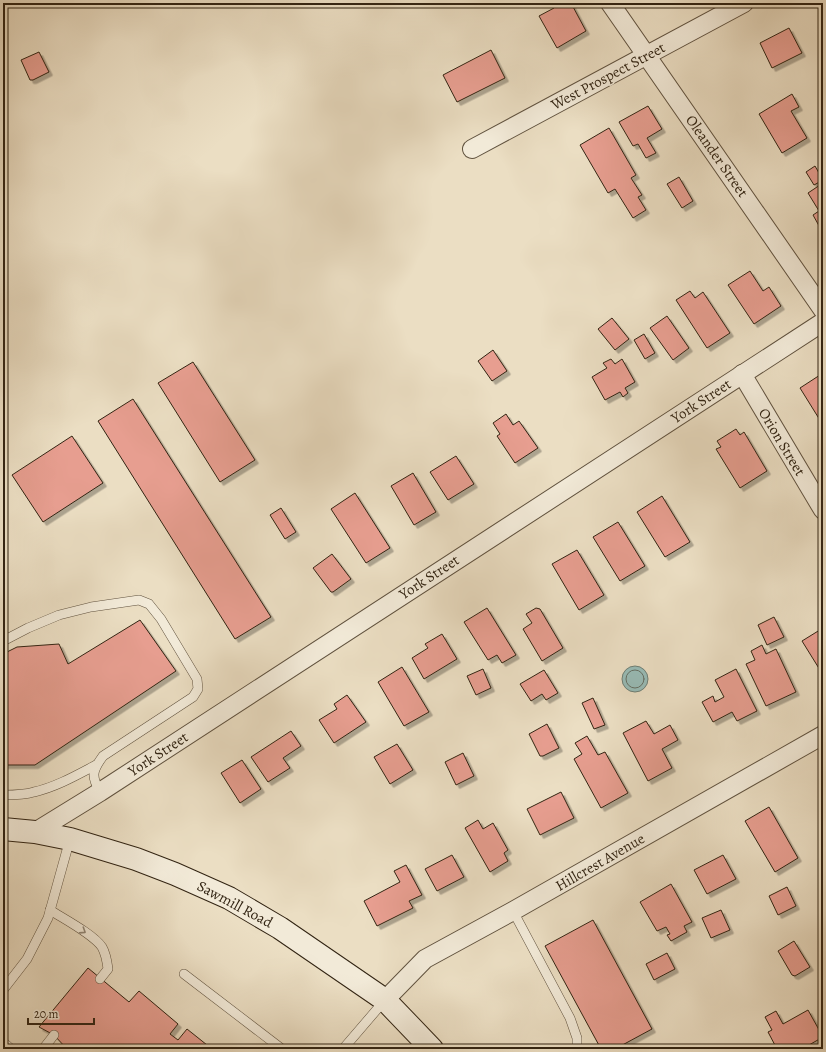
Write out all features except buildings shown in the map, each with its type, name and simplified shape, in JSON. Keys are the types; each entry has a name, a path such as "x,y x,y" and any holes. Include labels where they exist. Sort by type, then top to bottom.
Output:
{"main road":[{"name":"Sawmill Road","path":"3,829 35,832 70,839 169,871 229,898 280,928 385,1000 432,1049"}],"street":[{"name":"Oleander Street","path":"610,3 823,310"},
{"name":"West Prospect Street","path":"472,148 744,3"},
{"name":"York Street","path":"35,832 100,792 823,322"},
{"name":"Orion Street","path":"742,374 823,510"},
{"name":"Hillcrest Avenue","path":"385,1000 425,959 513,911 823,735"}],"lane":[{"path":"3,641 28,628 59,615 91,607 139,600 149,604 161,619 197,679 198,689 193,697 103,756 96,765 93,774 94,781 100,792"},
{"path":"3,796 35,792 96,765"},
{"path":"3,990 27,959 48,918 70,839"},
{"path":"50,910 95,939 102,948 106,957 108,968 100,979"},
{"path":"513,911 570,1018 577,1038 577,1049"},
{"path":"184,974 282,1049"},
{"path":"343,1049 385,1000"},
{"path":"43,1049 54,1035"},
{"path":"3,1042 11,1049"}],"water":[{"path":"635,666 644,670 648,679 644,688 635,692 626,688 622,679 626,670"}]}
